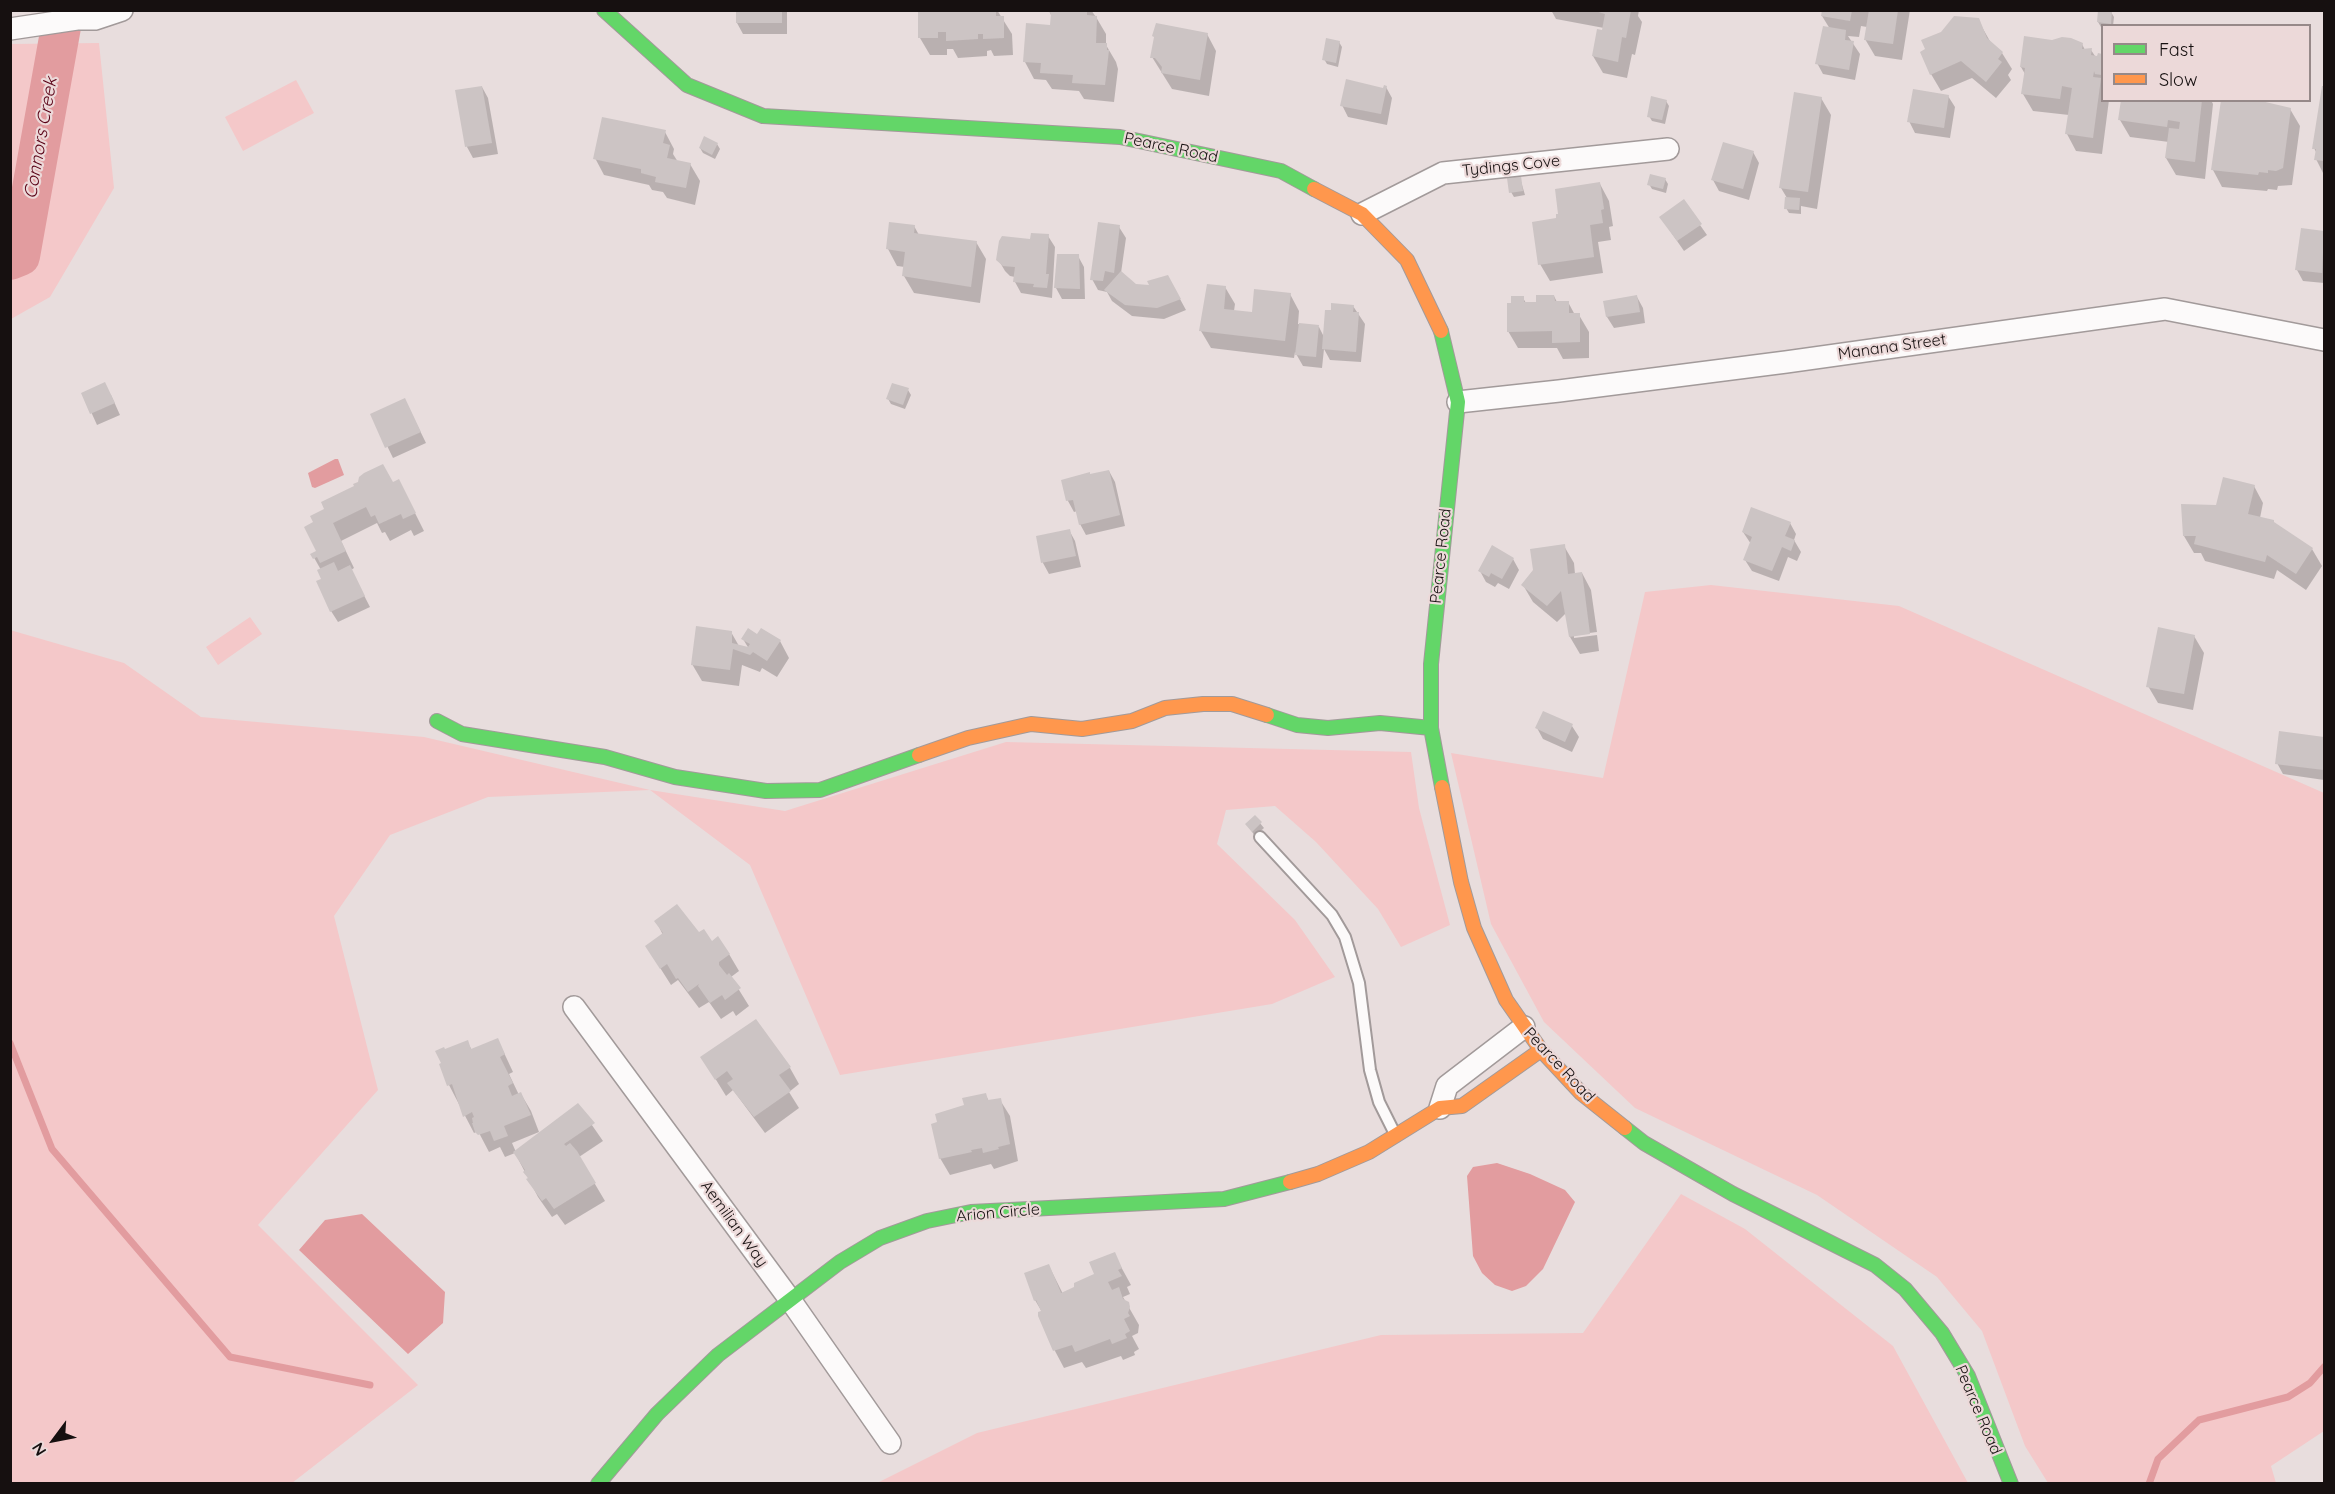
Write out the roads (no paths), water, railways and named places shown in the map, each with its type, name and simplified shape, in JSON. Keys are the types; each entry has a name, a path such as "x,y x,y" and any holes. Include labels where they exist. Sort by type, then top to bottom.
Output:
{"street":[{"path":"18,28 77,19 95,19 122,10"},
{"name":"Pearce Road","path":"604,10 687,85 763,116 1120,136 1281,171 1362,214 1407,260 1441,329 1458,402 1432,653 1431,728 1461,882 1474,928 1506,1000 1541,1050 1581,1093 1644,1143 1733,1194 1875,1265 1905,1289 1942,1333 1968,1376 2011,1484"},
{"name":"Tydings Cove","path":"1362,214 1443,173 1668,149"},
{"name":"Manana Street","path":"1458,402 1775,363 2165,309 2325,340"},
{"path":"437,722 462,734 605,757 675,777 766,791 820,790 968,738 1031,724 1082,729 1132,721 1165,708 1203,704 1232,704 1297,725 1328,728 1380,723 1431,728"},
{"name":"Aemilian Way","path":"574,1007 791,1301 890,1443"},
{"name":"Arion Circle","path":"1474,1082 1524,1027"},
{"name":"Arion Circle","path":"598,1484 657,1414 743,1335 840,1262 879,1238 927,1221 971,1212 1224,1199 1318,1174 1369,1152 1440,1108 1447,1086 1474,1082 1541,1050"}],"lane":[{"path":"1260,837 1332,915 1345,937 1359,983 1370,1070 1379,1102 1396,1136"}],"waterway":[{"name":"Connors Creek","path":"10,260 20,256 64,10"},
{"path":"10,1043 52,1149 230,1357 370,1385"},
{"path":"2149,1484 2158,1459 2199,1420 2288,1397 2310,1383 2324,1367"}]}
